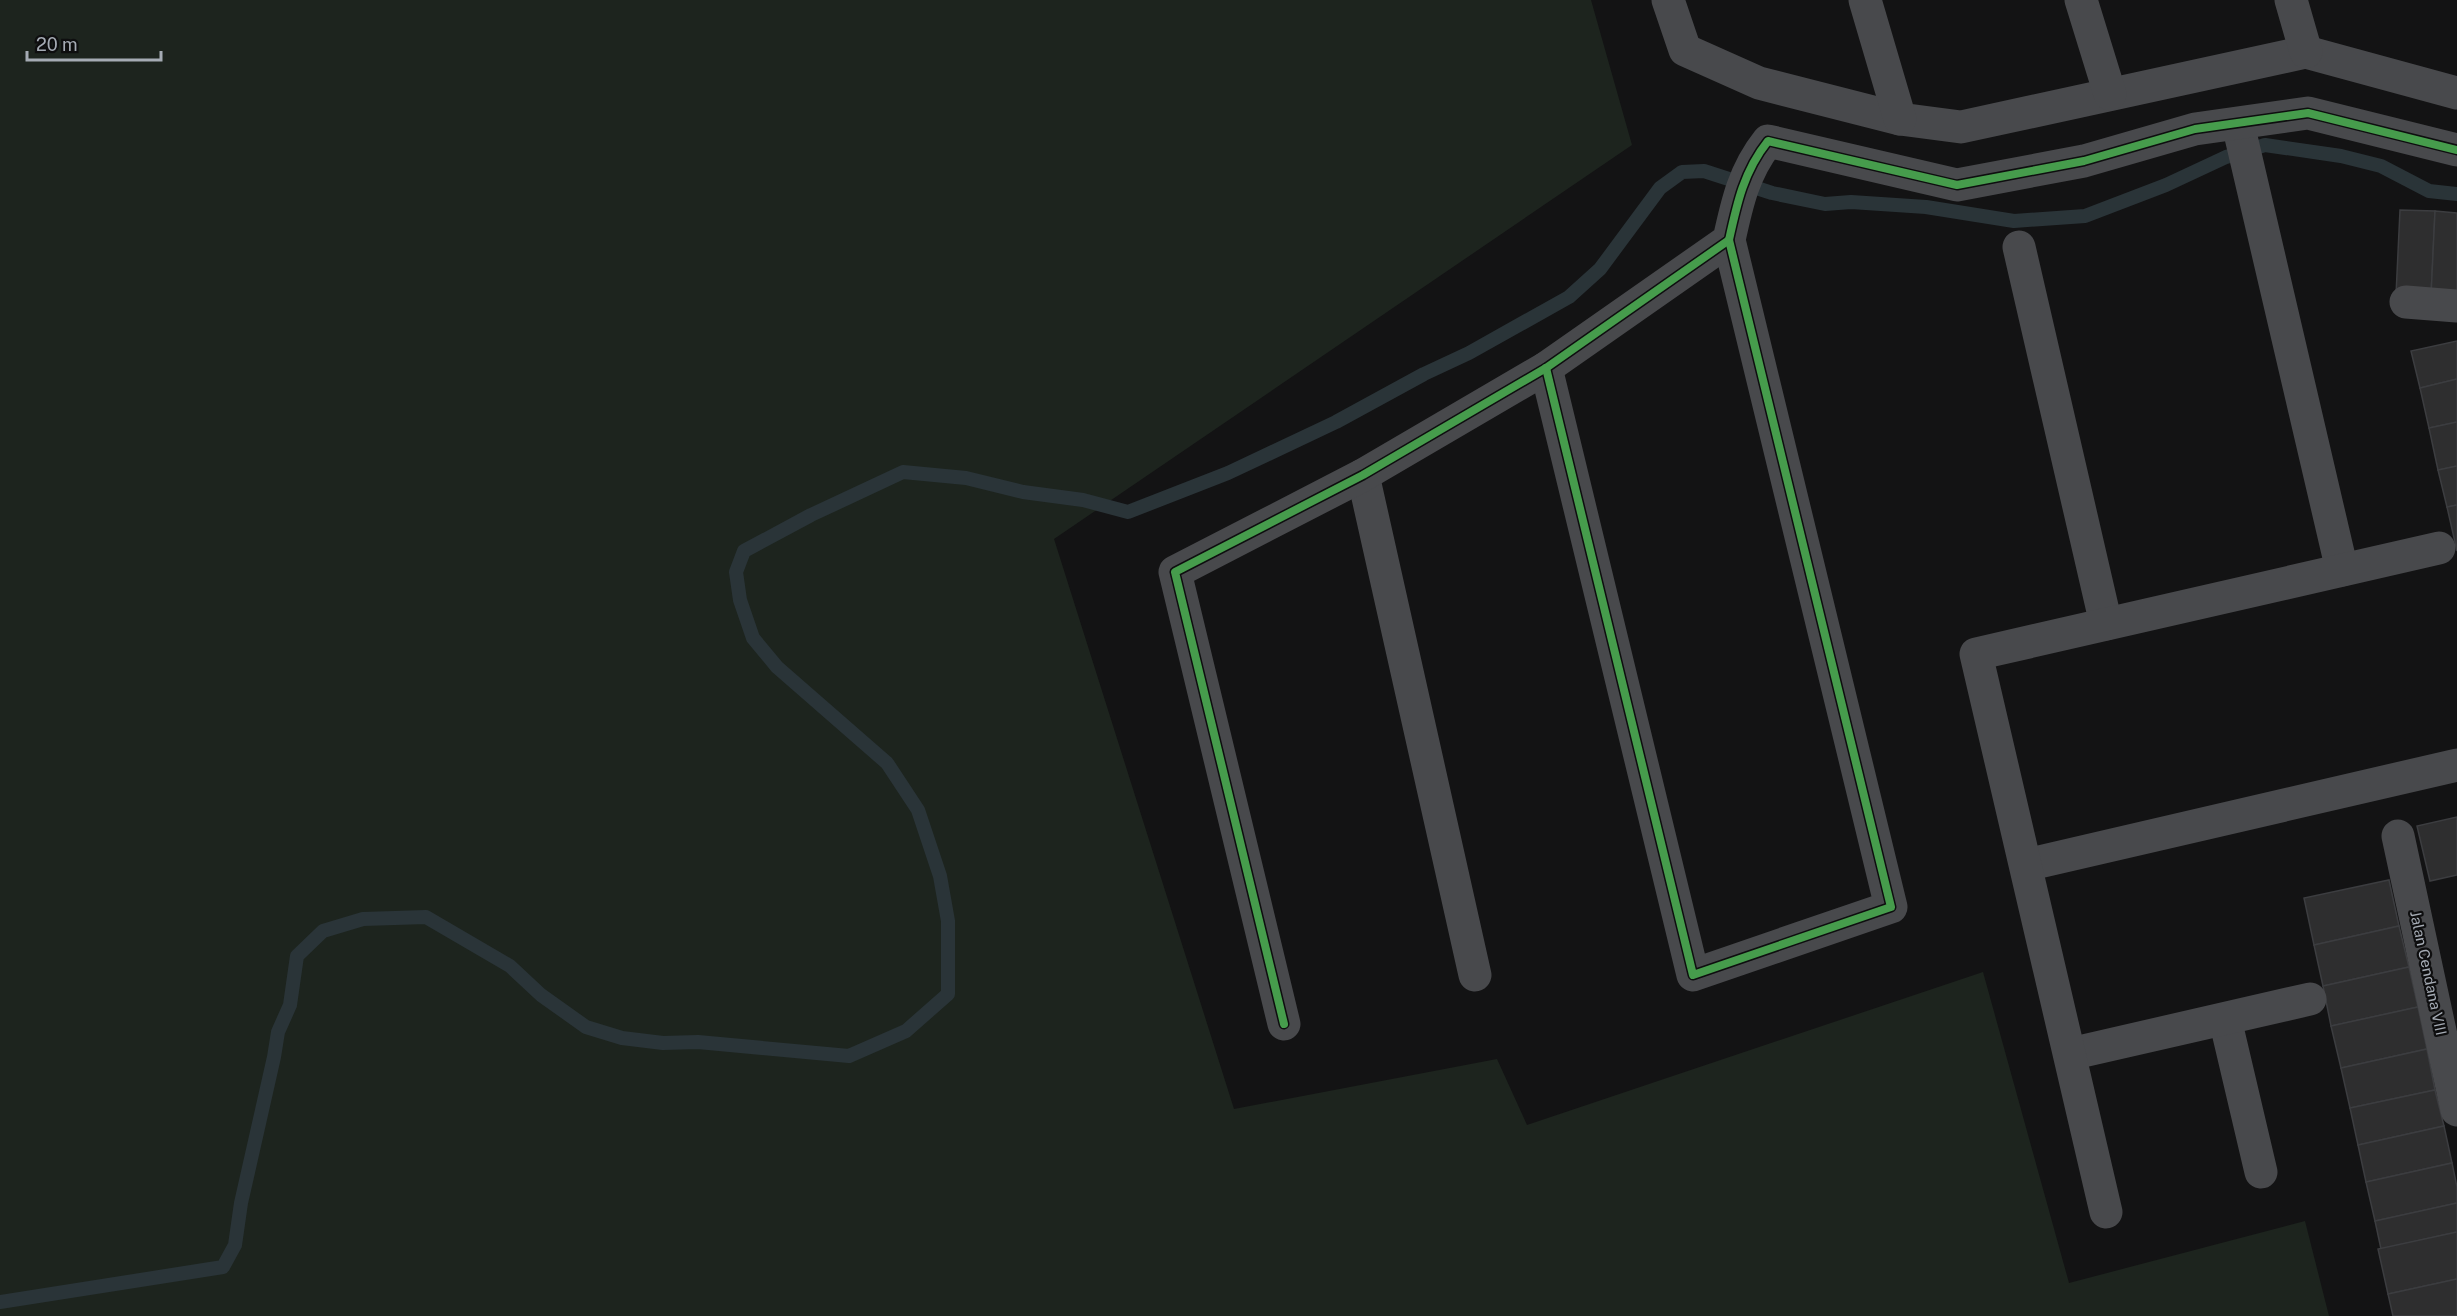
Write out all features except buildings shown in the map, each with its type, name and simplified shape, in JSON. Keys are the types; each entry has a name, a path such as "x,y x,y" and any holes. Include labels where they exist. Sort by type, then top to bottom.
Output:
{"street":[{"path":"1668,0 1684,50 1760,83 1900,119 1961,128 2306,52 2457,93"},
{"path":"1865,0 1900,119"},
{"path":"2081,0 2110,94"},
{"path":"2291,0 2306,52"},
{"path":"1546,368 1693,975 1891,907 1729,240 1737,202 1753,159 1768,141 1957,185 2084,161 2195,129 2308,113 2457,150"},
{"path":"2238,124 2342,570"},
{"path":"1284,1024 1175,572 1363,475 1546,368 1729,240"},
{"path":"2019,248 2106,624"},
{"path":"2406,302 2457,306"},
{"path":"1363,475 1475,975"},
{"path":"2106,1212 1976,654 2439,548"},
{"path":"2026,865 2457,765"},
{"name":"Jalan Cendana VIII","path":"2398,836 2446,1002 2457,1110"},
{"path":"2070,1054 2310,999"},
{"path":"2226,1018 2261,1172"}],"shaded area":[{"path":"0,0 1591,0 1632,145 1054,539 1234,1109 1497,1059 1527,1125 1983,972 2069,1283 2305,1221 2329,1316 0,1316"}],"waterway":[{"path":"0,1302 223,1267 235,1245 241,1203 278,1032 290,1005 297,956 323,931 363,919 426,917 510,966 541,995 586,1027 622,1038 663,1043 698,1042 849,1056 906,1031 948,994 948,921 940,876 918,810 887,763 777,667 753,638 740,600 736,572 744,551 811,515 903,472 966,478 1023,492 1083,500 1128,512 1228,473 1336,422 1424,374 1469,353 1569,297 1600,269 1660,188 1682,172 1704,171 1772,193 1825,204 1851,202 1926,207 2014,221 2085,216 2166,185 2226,157 2265,145 2341,156 2381,166 2429,191 2457,194"}],"cycle path":[{"path":"1284,1024 1175,572 1363,475 1546,368 1729,240 1747,176 1768,141 1957,185 2084,161 2195,129 2308,113 2457,150"},
{"path":"1546,368 1693,975 1891,907 1729,240"}]}
